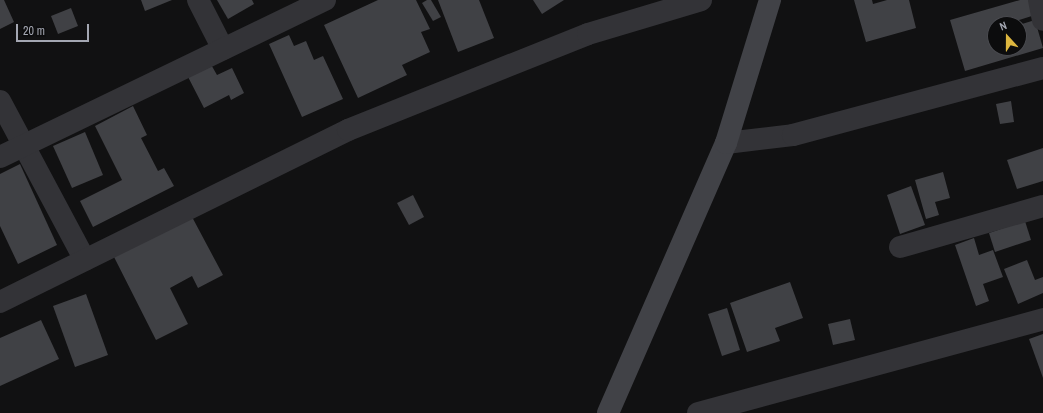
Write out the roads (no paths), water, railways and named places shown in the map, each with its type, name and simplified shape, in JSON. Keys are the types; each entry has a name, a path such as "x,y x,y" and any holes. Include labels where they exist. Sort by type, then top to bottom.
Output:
{"street":[{"path":"198,0 223,50"},
{"path":"0,157 325,0"},
{"path":"0,302 348,130 588,34 701,0"},
{"path":"608,413 726,143 770,0"},
{"path":"1039,0 1043,20"},
{"path":"726,143 793,135 1043,68"},
{"path":"0,101 85,260"},
{"path":"900,247 1043,206"},
{"path":"698,413 1043,319"}]}
